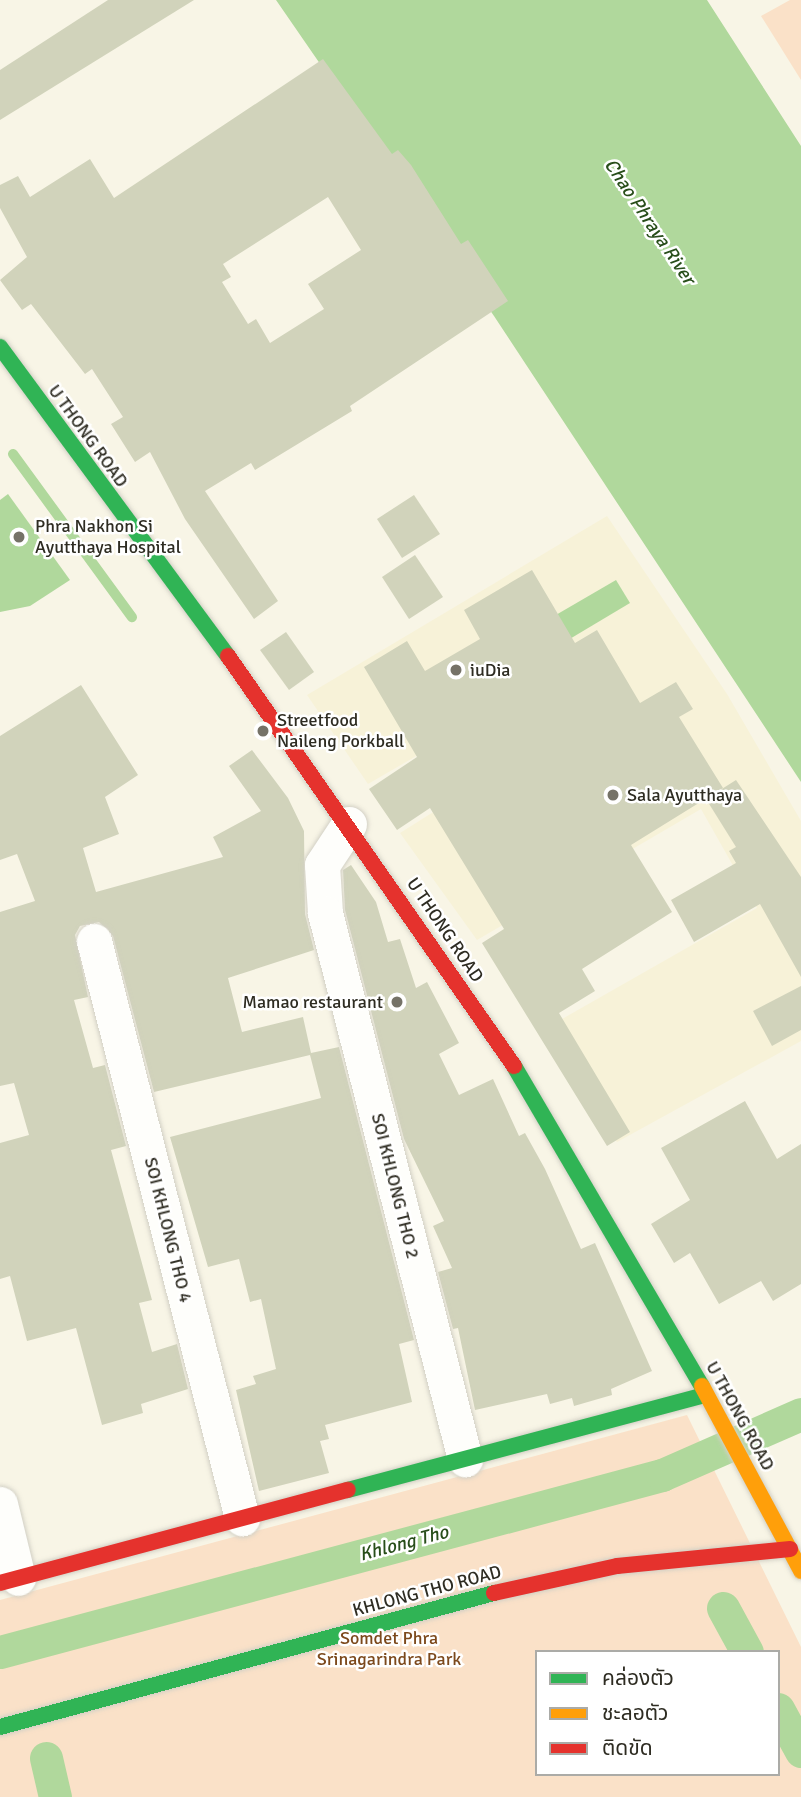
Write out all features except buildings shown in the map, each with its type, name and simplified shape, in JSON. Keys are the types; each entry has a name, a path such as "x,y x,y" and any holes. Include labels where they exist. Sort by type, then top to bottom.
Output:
{"street":[{"name":"U THONG ROAD","path":"0,347 349,824 511,1061 706,1395 801,1571"},
{"name":"SOI KHLONG THO 2","path":"349,824 322,865 325,913 465,1459"},
{"name":"SOI KHLONG THO 4","path":"94,941 242,1518"},
{"path":"0,1504 9,1580 706,1395"},
{"name":"KHLONG THO ROAD","path":"0,1727 507,1589 617,1566 790,1549"}],"shaded area":[{"path":"607,516 727,694 801,821 801,1041 617,1142 548,1027 757,908 701,809 477,940 400,833 589,714 563,671 368,784 307,695"}],"green space":[{"path":"790,0 801,0 801,80 761,16"},
{"name":"Somdet Phra Srinagarindra Park","path":"687,1415 801,1647 801,1797 0,1797 0,1600"}],"water":[{"name":"Chao Phraya River","path":"276,0 707,0 801,146 801,782 494,316"},
{"name":"Phra Nakhon Si Ayutthaya Hospital","path":"8,494 70,580 30,606 0,612 0,500"},
{"path":"616,580 630,603 563,643 549,619"}],"waterway":[{"path":"13,454 132,617"},
{"name":"Khlong Tho","path":"0,1652 662,1475 801,1414"},
{"path":"723,1608 746,1650"},
{"path":"780,1713 801,1751"},
{"path":"46,1758 55,1797"}],"traffic: fast":[{"path":"0,347 228,656"},
{"path":"514,1066 702,1386"},
{"path":"348,1490 706,1395"},
{"path":"0,1727 494,1593"}],"traffic: slow":[{"path":"702,1386 801,1571"}],"traffic: jam":[{"path":"228,656 514,1066"},
{"path":"0,1583 348,1490"},
{"path":"494,1593 617,1566 790,1549"}],"place":[{"name":"Phra Nakhon Si Ayutthaya Hospital","path":"19,537"},
{"name":"iuDia","path":"456,670"},
{"name":"Streetfood Naileng Porkball","path":"263,731"},
{"name":"Sala Ayutthaya","path":"613,795"},
{"name":"Mamao restaurant","path":"397,1002"}]}
